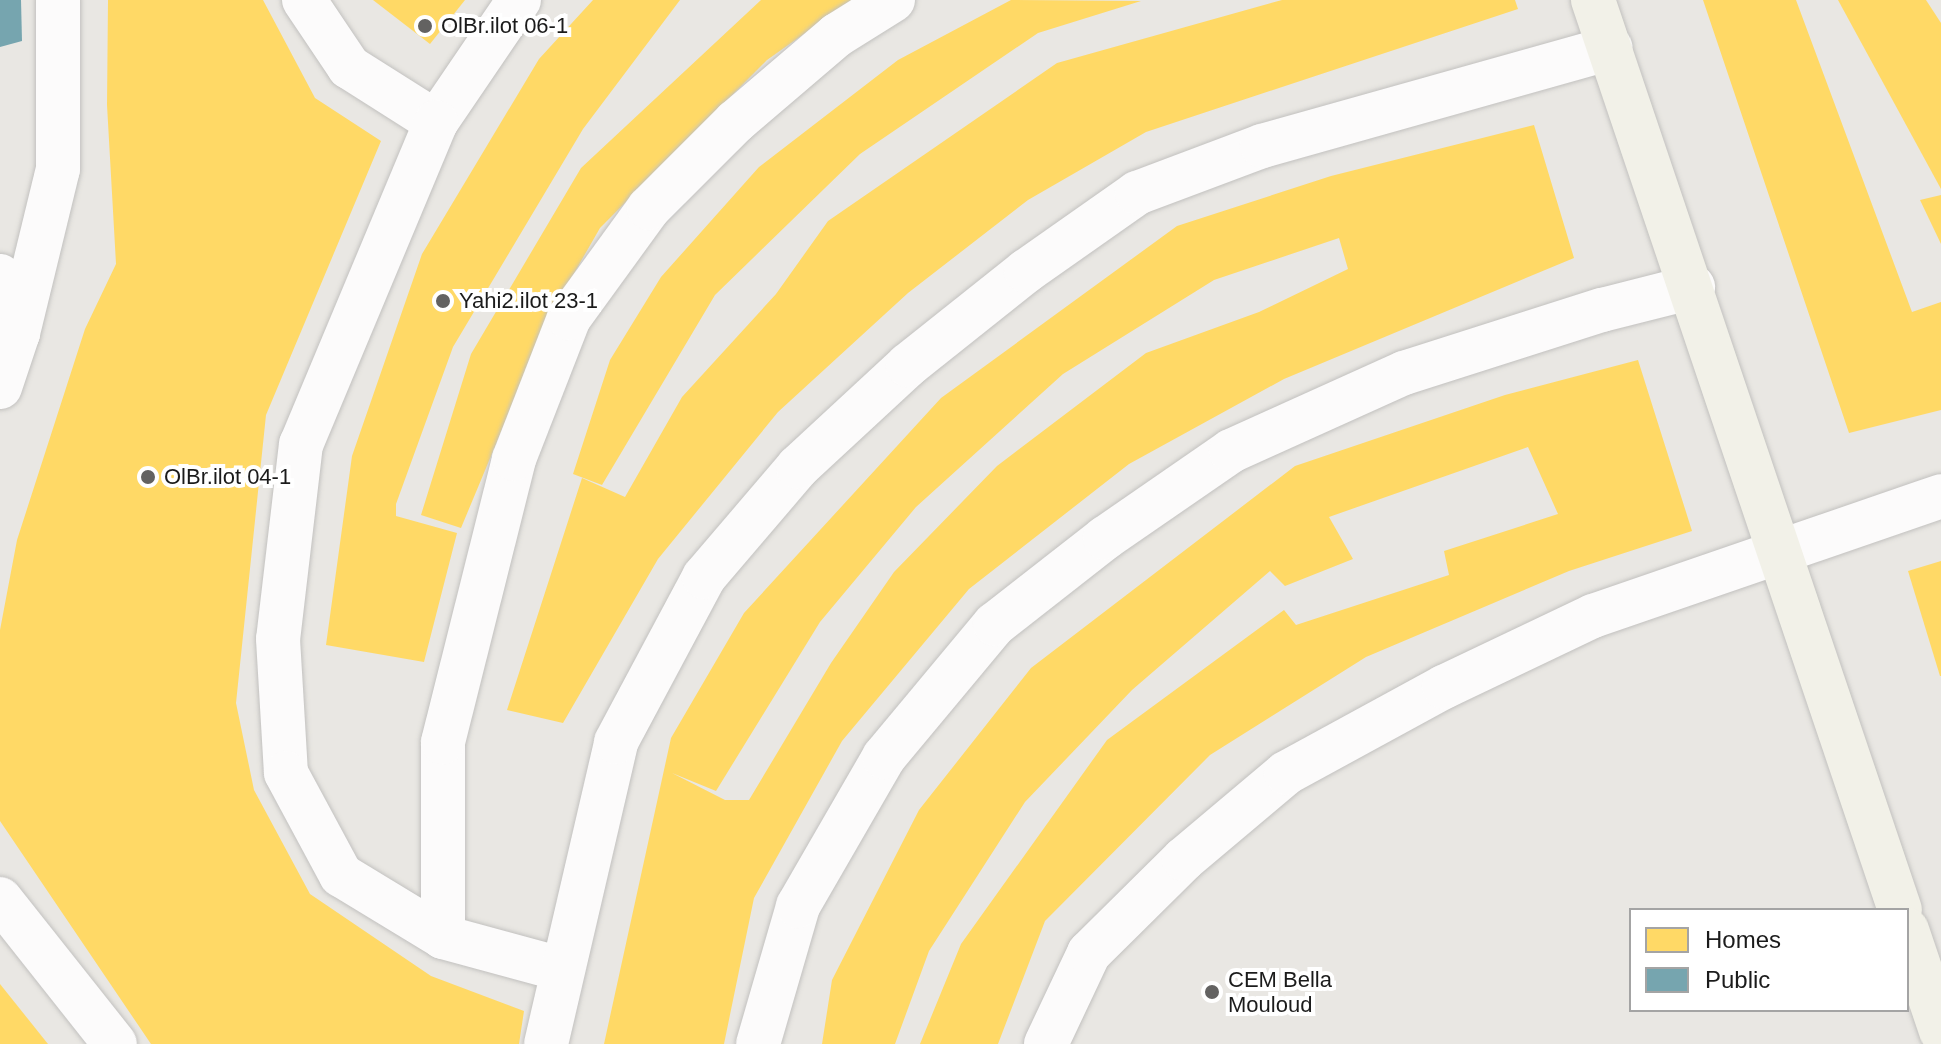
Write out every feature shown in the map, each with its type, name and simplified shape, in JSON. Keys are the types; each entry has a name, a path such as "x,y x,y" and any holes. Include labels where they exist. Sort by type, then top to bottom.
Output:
{"main road":[{"path":"1593,0 1693,287 1899,908"},
{"path":"1909,936 1941,1031"}],"street":[{"path":"0,387 18,333 58,169 58,0"},
{"path":"304,0 349,67 436,122"},
{"path":"519,0 436,122 301,444 278,639 286,773 341,875 443,937 561,969"},
{"path":"443,937 443,742 514,459 569,318 649,208 735,122 837,35 893,0"},
{"path":"546,1044 616,742 704,577 798,467 908,365 1026,271 1137,193 1262,146 1610,48"},
{"path":"0,277 18,333"},
{"path":"758,1044 798,906 884,757 995,624 1105,538 1231,451 1404,373 1602,310 1693,287"},
{"path":"1046,1044 1089,953 1184,859 1286,773 1444,687 1593,616 1941,496"},
{"path":"0,899 115,1044"}],"building: Homes":[{"name":"OlBr.ilot 04-1","path":"108,0 263,0 315,98 381,141 266,415 236,703 254,790 310,894 431,976 524,1011 519,1044 151,1044 0,821 0,630 17,540 85,329 116,264 107,105"},
{"name":"OlBr.ilot 06-1","path":"373,0 465,0 430,44"},
{"name":"Yahi2.ilot 23-1","path":"593,0 680,0 583,129 453,347 396,504 396,516 457,533 424,662 326,645 352,456 422,254 539,59"},
{"name":"Yahi2.ilot 23-1","path":"761,0 852,0 767,60 600,228 549,317 461,528 421,515 471,354 581,168"},
{"path":"1011,0 1141,1 1038,33 860,154 715,295 602,485 573,474 610,360 661,277 759,167 898,60"},
{"path":"1282,0 1515,0 1518,9 1146,132 1028,200 908,293 778,412 658,559 563,723 507,710 582,478 625,497 682,397 776,294 828,221 1057,63"},
{"path":"1703,0 1796,0 1912,312 1941,302 1941,410 1849,433"},
{"path":"1838,0 1926,0 1941,23 1941,189"},
{"path":"1534,125 1574,258 1284,379 1129,464 969,589 842,741 754,898 724,1044 604,1044 671,738 744,613 941,398 1177,226 1331,176","holes":["1339,238 1348,269 1259,312 1146,353 997,466 894,572 831,663 749,800 725,800 672,773 716,791 820,622 916,507 1063,374 1214,280"]},
{"path":"1941,195 1941,244 1920,200"},
{"path":"1638,360 1692,531 1569,571 1366,657 1210,755 1045,921 998,1044 920,1044 961,944 1107,740 1284,610 1296,625 1449,575 1444,551 1558,514 1528,447 1329,517 1353,559 1285,586 1270,571 1132,690 1025,802 929,951 895,1044 822,1044 832,980 919,810 1031,668 1295,466 1505,395"},
{"path":"1941,561 1941,676 1940,676 1908,571"},
{"path":"0,984 48,1044 0,1044"}],"building: Public":[{"path":"0,0 21,0 22,41 0,47"}],"place":[{"name":"OlBr.ilot 06-1","path":"425,26"},
{"name":"Yahi2.ilot 23-1","path":"443,301"},
{"name":"OlBr.ilot 04-1","path":"148,477"},
{"name":"CEM Bella Mouloud","path":"1212,992"}]}
